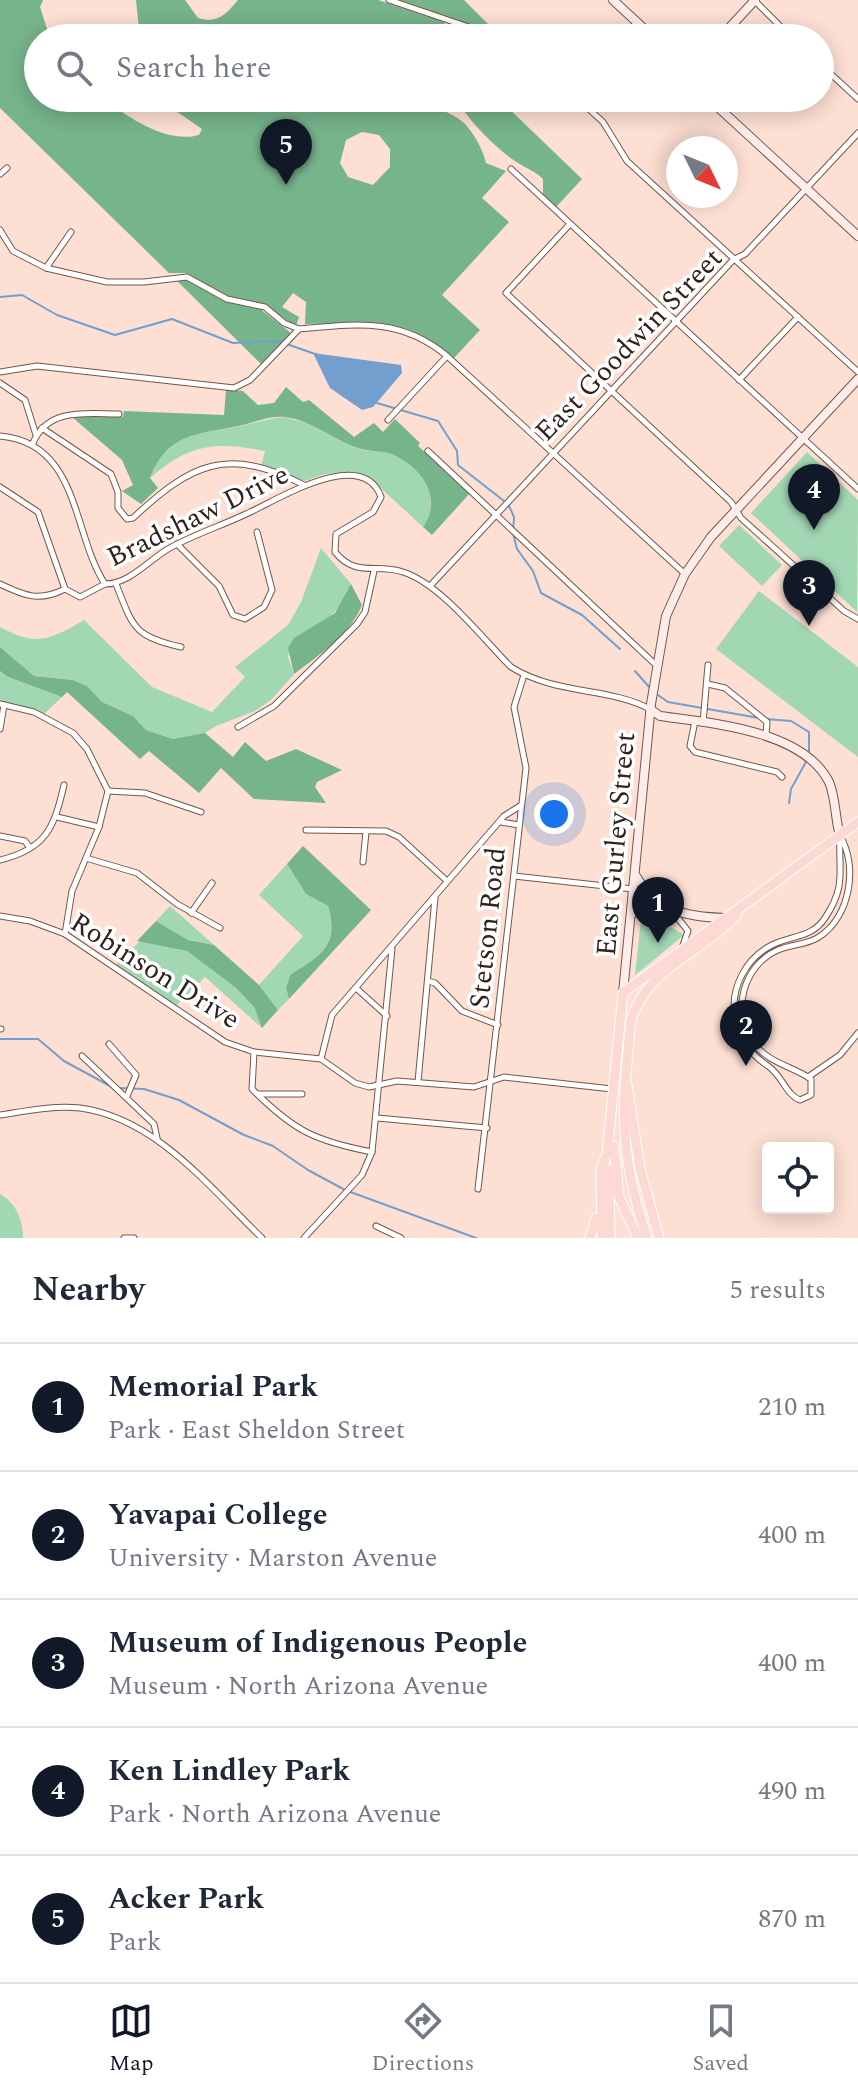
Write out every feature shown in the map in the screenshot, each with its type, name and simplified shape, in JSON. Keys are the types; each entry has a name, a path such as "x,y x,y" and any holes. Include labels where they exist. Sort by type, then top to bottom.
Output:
{"main road":[{"path":"613,0 637,22"},
{"path":"733,24 754,0"},
{"path":"723,112 858,236"},
{"name":"East Gurley Street","path":"602,1238 599,1199 601,1169 607,1154 650,709 666,616 685,574 705,544 858,379"},
{"path":"650,709 660,716 766,735 786,744 820,770 832,791 833,816 840,836"},
{"path":"647,1238 624,1147 625,1076 631,1020 643,992 742,909 858,822"},
{"path":"636,875 645,891 673,912 725,918"},
{"path":"623,993 725,918 742,909"},
{"path":"615,1068 619,1088 614,1177 638,1238"},
{"path":"625,1076 640,1169 659,1238"},
{"path":"607,1154 610,1238"},
{"path":"590,1238 599,1199"}],"street":[{"path":"389,0 460,24"},
{"path":"754,0 778,24"},
{"path":"834,77 858,99"},
{"path":"592,112 603,122 627,161 858,372"},
{"name":"East Goodwin Street","path":"430,586 733,260 745,254 858,133"},
{"path":"0,174 7,168"},
{"path":"511,169 858,489"},
{"path":"570,224 506,293 737,508 741,518 844,611 858,619"},
{"path":"0,230 13,251 46,268 107,282 187,277 227,299 265,307 284,323 299,329 404,329 426,339 685,574"},
{"path":"46,268 71,232"},
{"path":"739,380 798,317"},
{"path":"0,372 37,366 234,388 250,380 299,329"},
{"path":"388,420 447,356"},
{"path":"0,383 25,400 36,435"},
{"path":"0,436 33,443 42,428 59,417 119,414"},
{"path":"42,428 111,474 118,492 118,508 127,519 133,518 177,478 221,464 242,465 287,476 305,485"},
{"name":"Bradshaw Drive","path":"33,443 47,457 78,508 98,573 105,584 116,584 177,544 305,485 335,477 362,478 378,489 379,505 345,526 333,543 335,552 346,564 374,571 406,573 430,586 511,667 524,675 552,686 641,704 650,709"},
{"path":"428,451 656,665"},
{"path":"0,487 38,512 65,589 80,597 90,595 105,584"},
{"path":"177,544 219,586 233,615 245,619 264,607 272,590 257,532"},
{"path":"238,727 274,706 357,624 365,612 374,571"},
{"path":"0,584 23,595 49,597 65,589"},
{"path":"116,584 138,632 149,639 181,647"},
{"path":"708,665 708,684 690,746 702,757 777,772 782,777"},
{"name":"Stetson Road","path":"478,1189 519,825 525,753 514,707 524,675"},
{"path":"708,684 725,688 767,722 766,735"},
{"path":"0,729 2,705 34,712 73,733 87,749 108,791 99,827 72,891 65,934"},
{"path":"0,860 45,838 57,816 64,785"},
{"path":"108,791 145,793 201,812"},
{"path":"321,1059 332,1015 513,807 520,806"},
{"path":"57,816 99,827"},
{"path":"501,822 519,825"},
{"path":"306,830 386,831 399,837 447,881"},
{"path":"363,862 366,832"},
{"path":"0,836 25,841 30,848"},
{"path":"840,836 849,845 856,865 852,890 841,914 817,938 781,949 760,962 749,976 741,1002 746,1029 753,1043 797,1075 808,1077 840,1055 858,1033"},
{"path":"808,1077 813,1087 808,1098 796,1099 788,1086 747,1049 737,1026 734,1002 738,982 756,957 771,946 813,931 823,922 841,888 840,836"},
{"path":"86,858 137,873 191,913 220,928"},
{"path":"514,876 634,889"},
{"path":"191,913 212,883"},
{"path":"418,1082 435,897"},
{"path":"631,923 638,904 644,901 660,903"},
{"path":"673,912 688,931 682,949"},
{"name":"Robinson Drive","path":"0,916 30,921 65,934 210,1034 254,1052 321,1059 355,1083 380,1086 397,1081 474,1087 504,1077 613,1089"},
{"path":"304,1238 362,1175 372,1152 393,946"},
{"path":"428,981 435,983 462,1011 498,1025"},
{"path":"356,988 387,1016"},
{"path":"109,1044 136,1075 127,1096"},
{"path":"254,1052 252,1089 257,1094 312,1138 372,1152"},
{"path":"82,1056 154,1124 158,1139"},
{"path":"788,1086 797,1075"},
{"path":"257,1094 302,1094"},
{"path":"0,1115 80,1108 106,1115 158,1139 262,1238"},
{"path":"377,1118 487,1128"},
{"path":"376,1226 401,1238"},
{"path":"124,1238 134,1238"}],"green space":[{"path":"0,0 43,0 40,7 45,24 24,24 24,112 123,112 161,133 187,137 199,135 202,129 177,112 447,112 468,127 486,163 506,171 482,198 509,222 442,295 480,330 454,358 435,343 401,327 367,323 305,324 306,302 293,293 282,307 299,317 296,326 258,302 229,297 185,273 169,273 0,108","holes":["362,132 379,135 390,149 390,167 373,185 348,177 340,163 346,140"]},
{"path":"136,0 185,0 198,18 211,20 225,13 238,0 378,0 445,24 139,24"},
{"path":"396,0 464,0 488,24 465,24"},
{"path":"513,112 582,179 556,207 543,195 543,179 512,159 466,113"},
{"path":"174,278 186,280 226,302 255,305 291,333 262,365"},
{"path":"286,387 303,402 309,400 354,437 374,423 383,432 395,419 420,443 418,446 470,493 432,535 423,527 429,516 430,495 427,485 414,468 390,453 358,448 305,422 279,417 185,438 175,444 165,452 150,478 158,488 141,504 122,491 133,485 122,460 72,417 123,417 124,411 224,415 226,389 243,391 258,405 274,403"},
{"path":"284,417 327,430 360,449 391,454 412,466 426,483 430,494 429,516 423,527 371,479 338,472 305,481 261,467 265,451 231,446 203,448 177,458 150,478 164,453 183,439"},
{"path":"807,452 858,500 857,612 751,513"},
{"path":"739,525 782,565 762,586 719,546"},
{"path":"321,548 351,584 347,594 336,611 313,629 294,638 288,657 294,674 271,700 255,711 216,726 200,736 173,739 146,730 133,716 102,702 87,686 73,680 34,676 0,647 0,627 34,639 52,636 84,620 152,687 212,712 245,677 235,667 288,625 301,602"},
{"path":"351,584 362,605 357,616 333,644 294,674 288,648 294,638 335,613"},
{"path":"759,591 858,667 858,757 716,649"},
{"path":"0,647 34,676 73,680 87,686 102,702 133,716 146,730 173,739 205,733 233,757 245,742 266,761 296,749 342,770 317,782 315,787 326,803 254,799 221,768 199,793 149,751 140,759 67,692 62,697 8,677 0,671"},
{"path":"0,671 8,677 62,697 44,714 0,702"},
{"path":"303,846 371,910 289,999 286,988 290,975 319,955 331,931 328,906 306,894 287,864"},
{"path":"287,864 306,894 328,906 331,931 319,955 290,975 286,988 289,999 278,1010 259,985 303,936 259,895"},
{"path":"651,905 656,918 684,935 635,975 642,910"},
{"path":"170,906 214,945 188,940 156,921"},
{"path":"156,921 188,940 214,945 259,985 278,1010 262,1028 254,1007 236,988 187,951 137,941"},
{"path":"140,941 187,951 236,988 254,1007 262,1028 205,977 175,1007 115,966"},
{"path":"0,1194 18,1213 23,1238 0,1238"}],"water":[{"path":"313,353 401,365 402,373 373,407 362,410 330,388"}],"waterway":[{"path":"0,297 22,295 57,315 115,335 172,319 233,343 278,341 318,355"},
{"path":"377,403 438,421 457,451 458,465 504,501"},
{"path":"509,506 514,517 513,533 517,549 533,571 541,593 582,615 620,649"},
{"path":"635,671 650,688"},
{"path":"658,695 668,702 759,718"},
{"path":"766,719 791,721 809,732 809,754"},
{"path":"789,803 791,789 807,760"},
{"path":"0,1039 38,1039 64,1061 112,1087"},
{"path":"118,1088 144,1089 179,1100 244,1135 273,1146 345,1190 476,1238"}],"place":[{"name":"Acker Park","path":"286,185"},
{"name":"Ken Lindley Park","path":"814,530"},
{"name":"Museum of Indigenous People","path":"809,626"},
{"name":"Memorial Park","path":"658,943"},
{"name":"Yavapai College","path":"746,1066"}]}
